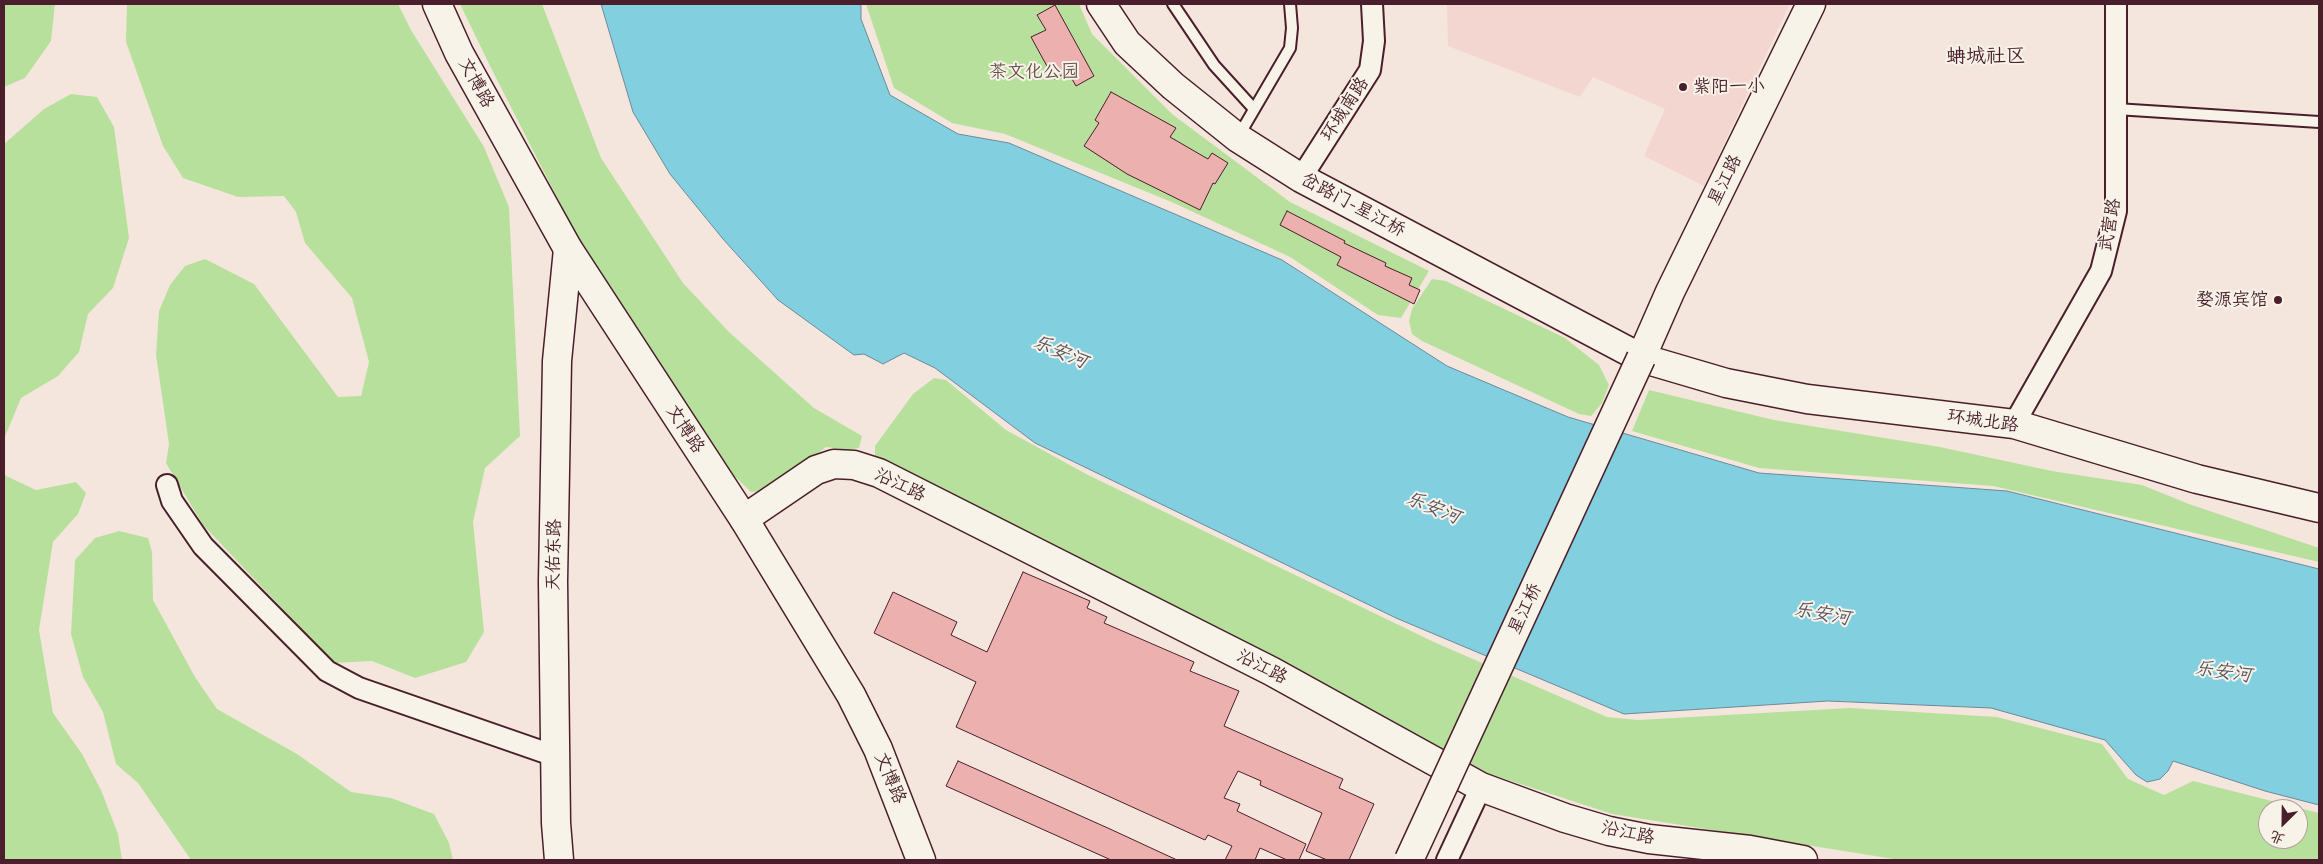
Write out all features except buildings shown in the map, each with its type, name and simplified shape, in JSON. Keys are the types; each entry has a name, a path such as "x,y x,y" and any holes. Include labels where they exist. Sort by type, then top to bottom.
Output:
{"street":[{"name":"文博路","path":"437,4 459,53 568,249 744,519 851,695 878,749 921,860"},
{"name":"岔路门-星江桥","path":"1101,4 1127,43 1173,86 1238,138 1301,178 1641,358"},
{"name":"环城南路","path":"1301,178 1370,70 1374,41 1372,4"},
{"name":"星江路","path":"1641,358 1670,292 1811,4"},
{"name":"武营路","path":"2014,424 2100,271 2116,211 2116,4"},
{"name":"天佑东路","path":"559,860 556,823 553,581 557,370 568,249"},
{"name":"环城北路","path":"1641,358 1726,383 1807,399 2014,424 2197,479 2319,508"},
{"name":"星江桥","path":"1409,860 1641,358"},
{"name":"沿江路","path":"744,519 816,470 834,464 844,464 879,473 1270,671 1481,787 1565,818 1609,831 1649,839 1750,850 1803,860"},
{"path":"167,485 172,501 203,546 327,670 359,688 555,756"},
{"path":"1447,860 1481,787"}],"lane":[{"path":"1173,4 1214,65 1254,109"},
{"path":"1238,138 1290,48 1292,28 1290,4"},
{"path":"2116,109 2319,122"}],"shaded area":[{"name":"紫阳一小","path":"1447,4 1790,4 1704,186 1644,156 1665,109 1593,77 1580,97 1448,46"}],"green space":[{"path":"4,4 55,4 51,41 25,78 4,87"},
{"path":"127,4 398,4 411,30 484,147 509,207 520,436 485,468 473,522 484,632 466,662 415,678 372,661 334,663 203,525 166,463 169,444 156,355 159,311 170,285 185,266 205,259 254,284 338,397 361,396 369,362 352,298 305,243 296,212 284,196 238,197 183,178 163,146 126,42"},
{"path":"460,4 542,4 601,158 683,283 729,332 814,408 862,436 859,448 848,450 826,447 771,490 751,492 707,450 596,274"},
{"name":"茶文化公园","path":"866,4 1079,4 1092,34 1172,114 1290,202 1429,271 1401,318 1378,315 1290,257 1174,203 1005,134 952,123 894,88"},
{"path":"71,94 97,97 114,127 129,238 113,288 88,314 79,352 58,376 21,398 4,439 4,144 44,109"},
{"path":"1432,279 1446,281 1565,338 1599,365 1609,385 1602,403 1591,416 1579,414 1422,341 1412,334 1409,321 1412,309"},
{"path":"934,378 946,380 1006,430 1088,475 1436,643 1607,717 1638,720 1850,708 1997,717 2102,744 2128,779 2164,795 2193,781 2264,799 2258,799 2258,849 2308,849 2308,810 2319,813 2319,860 1900,860 1612,814 1490,774 875,457 875,446 913,394"},
{"path":"1649,390 1774,420 1940,447 2052,471 2142,485 2189,504 2319,548 2319,562 1993,486 1759,468 1632,431"},
{"path":"4,472 6,476 36,490 76,482 86,493 78,514 53,542 39,630 53,713 82,754 101,790 118,834 122,860 4,860"},
{"path":"119,531 148,538 152,552 153,600 195,677 217,709 297,754 351,792 391,798 434,814 449,843 453,860 191,860 138,783 116,764 103,712 83,677 71,634 75,560 95,538"}],"water":[{"name":"乐安河","path":"601,4 861,4 861,19 890,95 958,134 1009,143 1282,260 1447,366 1568,417 1759,473 2007,491 2319,569 2319,805 2308,802 2308,799 2296,799 2265,791 2173,761 2168,771 2160,779 2147,782 2136,775 2105,740 1991,708 1828,701 1624,714 1396,618 1035,443 935,368 904,353 883,364 864,354 854,355 778,300 723,239 670,174 633,112"}],"place":[{"name":"紫阳一小","path":"1683,87"},
{"name":"婺源宾馆","path":"2278,300"}],"district":[{"name":"蚺城社区","path":"1986,56"}]}
